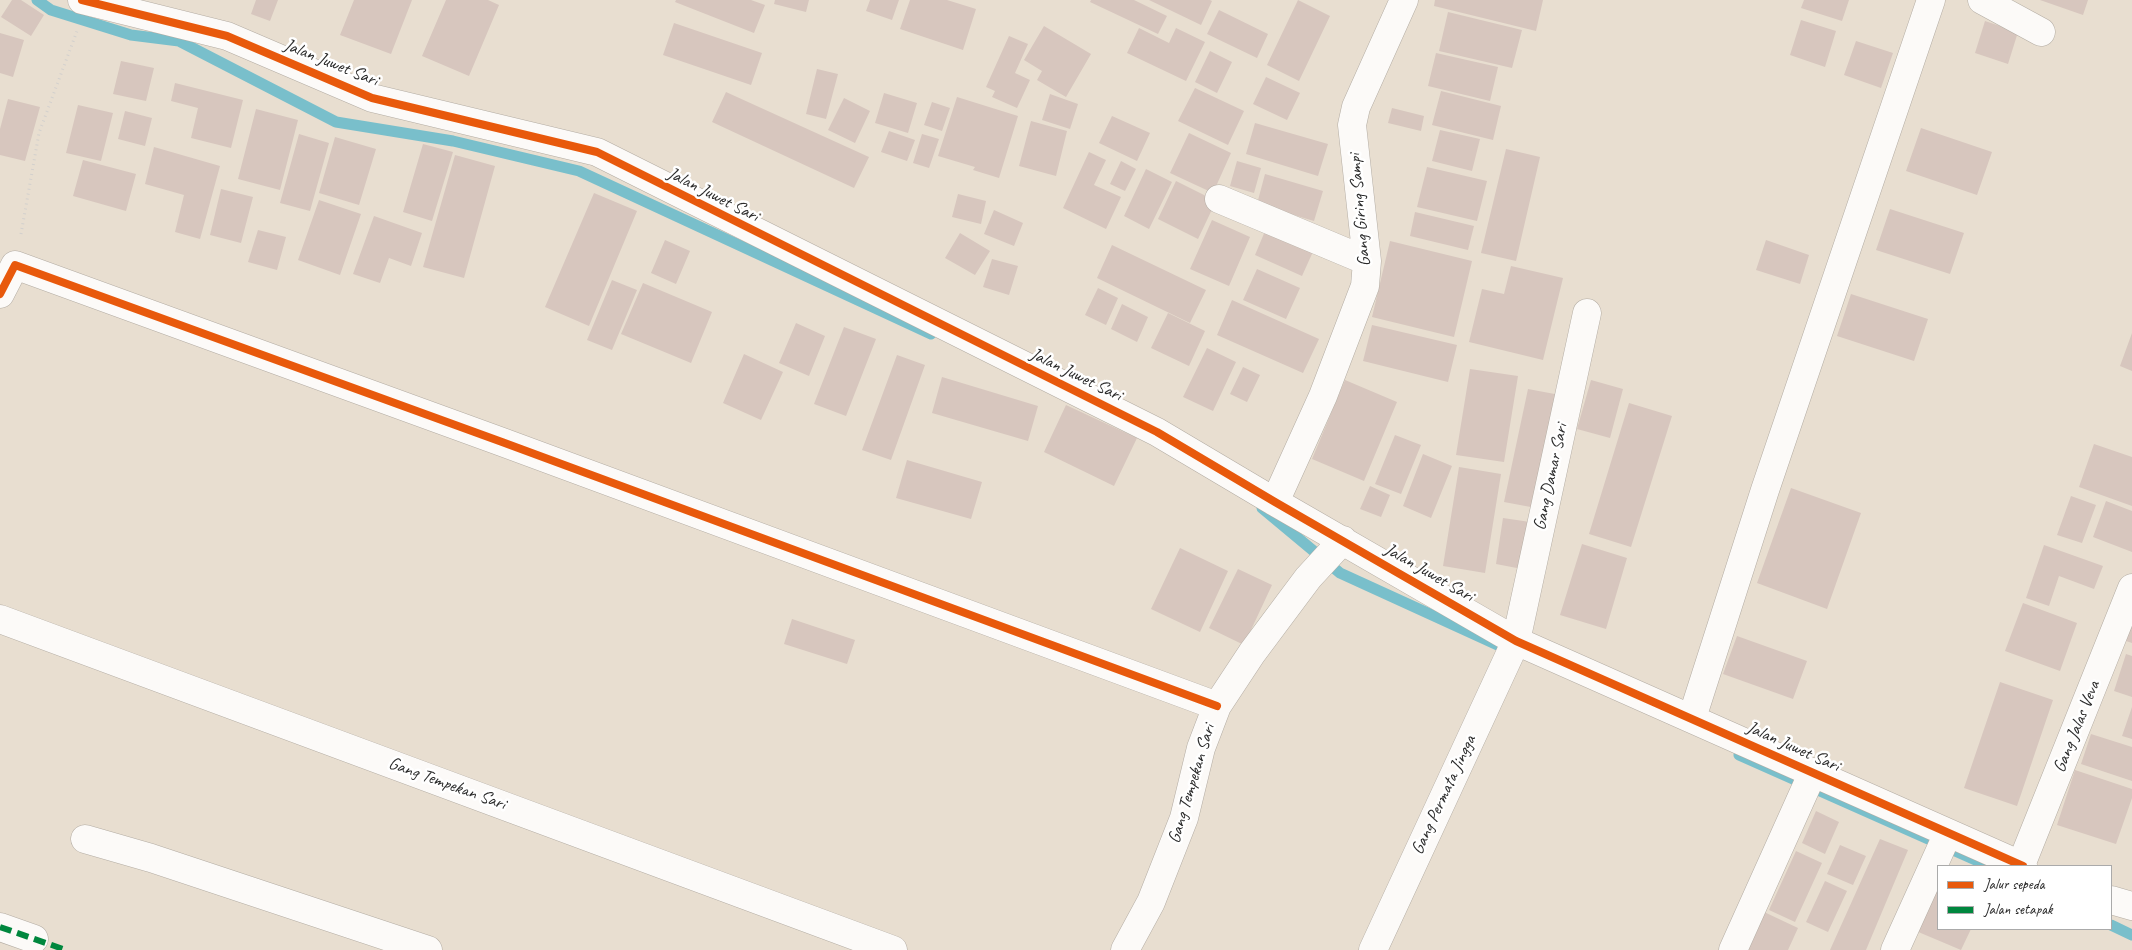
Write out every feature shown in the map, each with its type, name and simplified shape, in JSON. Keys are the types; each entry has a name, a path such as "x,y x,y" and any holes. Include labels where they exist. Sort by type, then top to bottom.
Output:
{"street":[{"name":"Jalan Juwet Sari","path":"82,0 227,36 372,98 596,152 1157,432 1275,502 1336,548 1512,650 1692,718 1810,779 1944,842 2019,865"},
{"name":"Gang Giring Sampi","path":"1275,502 1323,396 1365,286 1367,261 1352,125 1356,107 1404,0"},
{"path":"1692,718 1765,490 1931,0"},
{"path":"1982,0 2010,6 2041,32"},
{"path":"1219,199 1367,261"},
{"path":"0,294 15,265 512,445 1217,706"},
{"name":"Gang Damar Sari","path":"1512,650 1587,314"},
{"name":"Gang Tempekan Sari","path":"1125,950 1151,902 1175,842 1184,818 1201,748 1217,706 1252,653 1308,578 1336,548"},
{"name":"Gang Jalas Veva","path":"2022,865 2132,588"},
{"name":"Gang Tempekan Sari","path":"0,619 893,950"},
{"name":"Gang Permata Jingga","path":"1373,950 1512,650"},
{"path":"1733,950 1810,779"},
{"path":"86,839 151,858 428,950"},
{"path":"1895,950 1944,842"},
{"path":"2112,900 2132,906"},
{"path":"0,927 34,939"}],"path":[{"path":"15,265 39,133 78,29"}],"building":[{"path":"12,0 21,0 44,15 31,36 1,17"},
{"path":"256,0 278,0 270,21 251,14"},
{"path":"354,0 412,0 391,54 340,35"},
{"path":"446,0 488,0 499,5 469,76 422,56"},
{"path":"676,0 751,0 765,5 754,33 675,2"},
{"path":"775,0 809,0 806,12 774,4"},
{"path":"870,0 899,0 892,20 866,11"},
{"path":"910,0 947,0 976,9 963,50 900,29"},
{"path":"1091,0 1134,0 1167,16 1158,34 1090,2"},
{"path":"1149,0 1210,0 1212,1 1201,25"},
{"path":"1298,0 1330,16 1299,81 1267,65"},
{"path":"1435,0 1543,0 1536,31 1434,6"},
{"path":"1804,0 1849,0 1842,21 1801,8"},
{"path":"2040,0 2088,0 2083,15"},
{"path":"1219,10 1268,34 1257,58 1207,34"},
{"path":"1448,12 1522,30 1512,68 1439,51"},
{"path":"1801,20 1836,31 1825,67 1790,55"},
{"path":"1985,21 2018,32 2008,64 1975,53"},
{"path":"674,23 762,53 751,85 663,55"},
{"path":"1044,26 1091,54 1066,97 1037,80 1042,71 1024,60"},
{"path":"1139,28 1169,43 1176,28 1205,42 1186,81 1127,53"},
{"path":"0,33 24,40 13,77 0,73"},
{"path":"1009,36 1028,44 1015,73 1030,80 1017,108 992,97 995,91 986,87"},
{"path":"1856,41 1893,53 1881,88 1844,75"},
{"path":"1210,51 1232,62 1217,93 1195,82"},
{"path":"1436,53 1498,67 1490,101 1428,86"},
{"path":"121,61 154,68 146,101 113,94"},
{"path":"817,69 838,74 826,119 806,114"},
{"path":"1266,77 1300,93 1287,120 1253,104"},
{"path":"175,83 243,100 231,148 191,138 198,108 171,101"},
{"path":"1195,88 1244,111 1228,145 1178,121"},
{"path":"1441,91 1501,106 1493,140 1432,125"},
{"path":"726,92 869,157 854,188 712,122"},
{"path":"884,93 917,103 908,133 875,123"},
{"path":"1050,94 1078,104 1070,129 1042,120"},
{"path":"957,97 1018,116 999,178 973,170 975,167 938,156"},
{"path":"844,98 870,111 855,143 828,130"},
{"path":"8,99 40,107 25,161 0,155 0,129"},
{"path":"932,102 950,108 942,131 924,125"},
{"path":"78,105 113,113 101,161 66,153"},
{"path":"1392,108 1424,116 1421,131 1388,123"},
{"path":"256,109 298,120 280,190 238,179"},
{"path":"125,111 152,118 145,146 118,139"},
{"path":"1112,116 1150,133 1137,161 1099,143"},
{"path":"1031,121 1067,131 1056,176 1019,166"},
{"path":"1255,123 1328,144 1318,176 1246,154"},
{"path":"1921,128 1992,152 1977,195 1906,171"},
{"path":"1440,130 1480,139 1472,171 1432,161"},
{"path":"889,131 915,140 907,161 881,152"},
{"path":"1189,133 1231,153 1213,193 1170,173"},
{"path":"299,134 329,143 310,211 280,203"},
{"path":"922,134 939,139 929,168 913,163"},
{"path":"335,137 376,149 359,205 319,193"},
{"path":"423,144 453,152 432,221 403,212"},
{"path":"154,147 220,166 200,239 175,232 184,195 145,184"},
{"path":"1506,149 1540,157 1516,261 1481,253"},
{"path":"1089,152 1106,160 1094,185 1121,197 1106,229 1063,208"},
{"path":"455,155 495,166 464,278 423,267"},
{"path":"83,160 136,174 126,211 73,196"},
{"path":"1121,161 1136,169 1125,191 1110,184"},
{"path":"1237,161 1261,168 1254,193 1230,186"},
{"path":"1427,167 1487,181 1477,221 1417,207"},
{"path":"1146,169 1172,182 1149,229 1124,216"},
{"path":"1265,174 1323,191 1314,221 1257,204"},
{"path":"1176,181 1216,201 1198,239 1158,219"},
{"path":"221,189 253,197 241,243 210,235"},
{"path":"594,193 637,211 589,326 545,307"},
{"path":"958,194 986,201 981,224 952,217"},
{"path":"319,200 361,214 340,275 298,260"},
{"path":"1890,209 1964,233 1950,274 1876,250"},
{"path":"994,210 1023,223 1014,246 984,234"},
{"path":"1415,212 1474,226 1468,250 1410,236"},
{"path":"374,216 422,233 411,266 389,258 380,283 353,274"},
{"path":"1212,220 1250,237 1229,286 1190,269"},
{"path":"1268,224 1316,245 1302,276 1255,255"},
{"path":"258,230 286,237 277,270 248,262"},
{"path":"960,233 990,251 975,275 945,258"},
{"path":"665,240 690,251 676,284 651,273"},
{"path":"1766,240 1809,255 1800,284 1756,270"},
{"path":"1390,241 1472,261 1454,337 1372,317"},
{"path":"1112,245 1206,290 1190,323 1097,278"},
{"path":"992,259 1018,266 1009,295 983,287"},
{"path":"1511,266 1563,278 1543,360 1469,342 1482,289 1504,294"},
{"path":"1257,269 1300,288 1286,319 1243,300"},
{"path":"612,280 637,290 612,350 587,340"},
{"path":"643,283 712,312 691,363 621,334"},
{"path":"1098,288 1118,298 1106,325 1085,315"},
{"path":"1851,294 1928,319 1914,361 1837,336"},
{"path":"1232,300 1319,339 1303,373 1217,335"},
{"path":"1122,304 1148,317 1137,342 1111,329"},
{"path":"1168,313 1205,331 1189,366 1151,348"},
{"path":"796,323 825,336 809,376 779,363"},
{"path":"1372,325 1457,345 1448,382 1363,361"},
{"path":"844,327 876,339 846,416 814,404"},
{"path":"2132,333 2132,371 2120,366"},
{"path":"1207,348 1236,362 1213,411 1183,397"},
{"path":"744,354 783,372 761,420 723,403"},
{"path":"897,355 925,365 891,460 862,450"},
{"path":"1243,367 1260,375 1247,402 1230,394"},
{"path":"1470,369 1518,376 1504,462 1456,455"},
{"path":"942,377 1038,406 1028,441 932,413"},
{"path":"1345,380 1397,402 1364,481 1312,459"},
{"path":"1591,380 1623,389 1610,438 1577,429"},
{"path":"1528,389 1560,395 1536,508 1504,502"},
{"path":"1629,403 1672,416 1631,547 1589,534"},
{"path":"1066,405 1137,438 1114,486 1044,452"},
{"path":"1395,435 1421,445 1401,494 1375,484"},
{"path":"2094,444 2132,457 2132,506 2079,487"},
{"path":"1423,454 1452,466 1431,518 1403,506"},
{"path":"907,460 982,482 971,519 896,498"},
{"path":"1459,467 1501,474 1485,573 1443,566"},
{"path":"1370,486 1390,495 1381,517 1360,509"},
{"path":"1791,488 1861,513 1827,609 1757,583"},
{"path":"2071,496 2096,505 2082,543 2057,535"},
{"path":"2106,501 2132,511 2132,552 2093,537"},
{"path":"1503,518 1530,522 1522,569 1496,564"},
{"path":"1582,544 1627,558 1606,629 1560,615"},
{"path":"2044,545 2103,566 2094,589 2059,576 2049,606 2026,598"},
{"path":"1180,548 1228,571 1200,632 1151,609"},
{"path":"1238,569 1272,585 1244,645 1209,628"},
{"path":"2023,603 2077,623 2060,671 2005,651"},
{"path":"792,619 855,640 847,664 784,644"},
{"path":"2132,624 2132,643 2126,641"},
{"path":"1737,636 1807,661 1793,699 1723,674"},
{"path":"2126,654 2132,656 2132,697 2114,691"},
{"path":"2000,682 2053,700 2017,806 1964,788"},
{"path":"2132,707 2132,739 2122,736"},
{"path":"2091,734 2132,747 2132,781 2081,764"},
{"path":"2075,770 2132,789 2132,798 2116,844 2057,825"},
{"path":"1816,811 1839,822 1825,854 1802,843"},
{"path":"1880,839 1908,850 1866,950 1830,950"},
{"path":"1840,845 1866,856 1853,885 1827,874"},
{"path":"1796,851 1822,863 1795,922 1769,910"},
{"path":"1825,881 1847,891 1828,932 1806,922"},
{"path":"1937,885 1937,930 1971,930 1961,950 1916,931"},
{"path":"1762,911 1798,928 1788,950 1745,950"}],"waterway":[{"path":"37,0 51,10 131,35 179,41 336,122 453,141 579,171 931,334"},
{"path":"1262,508 1340,573 1502,647"},
{"path":"1739,755 1987,865"},
{"path":"2112,925 2132,935"}],"marked path":[{"path":"0,927 66,950"}],"cycle path":[{"path":"82,0 227,36 372,98 597,152 1157,432 1516,641 2021,865"},
{"path":"0,294 15,265 502,442 1217,706"}]}
